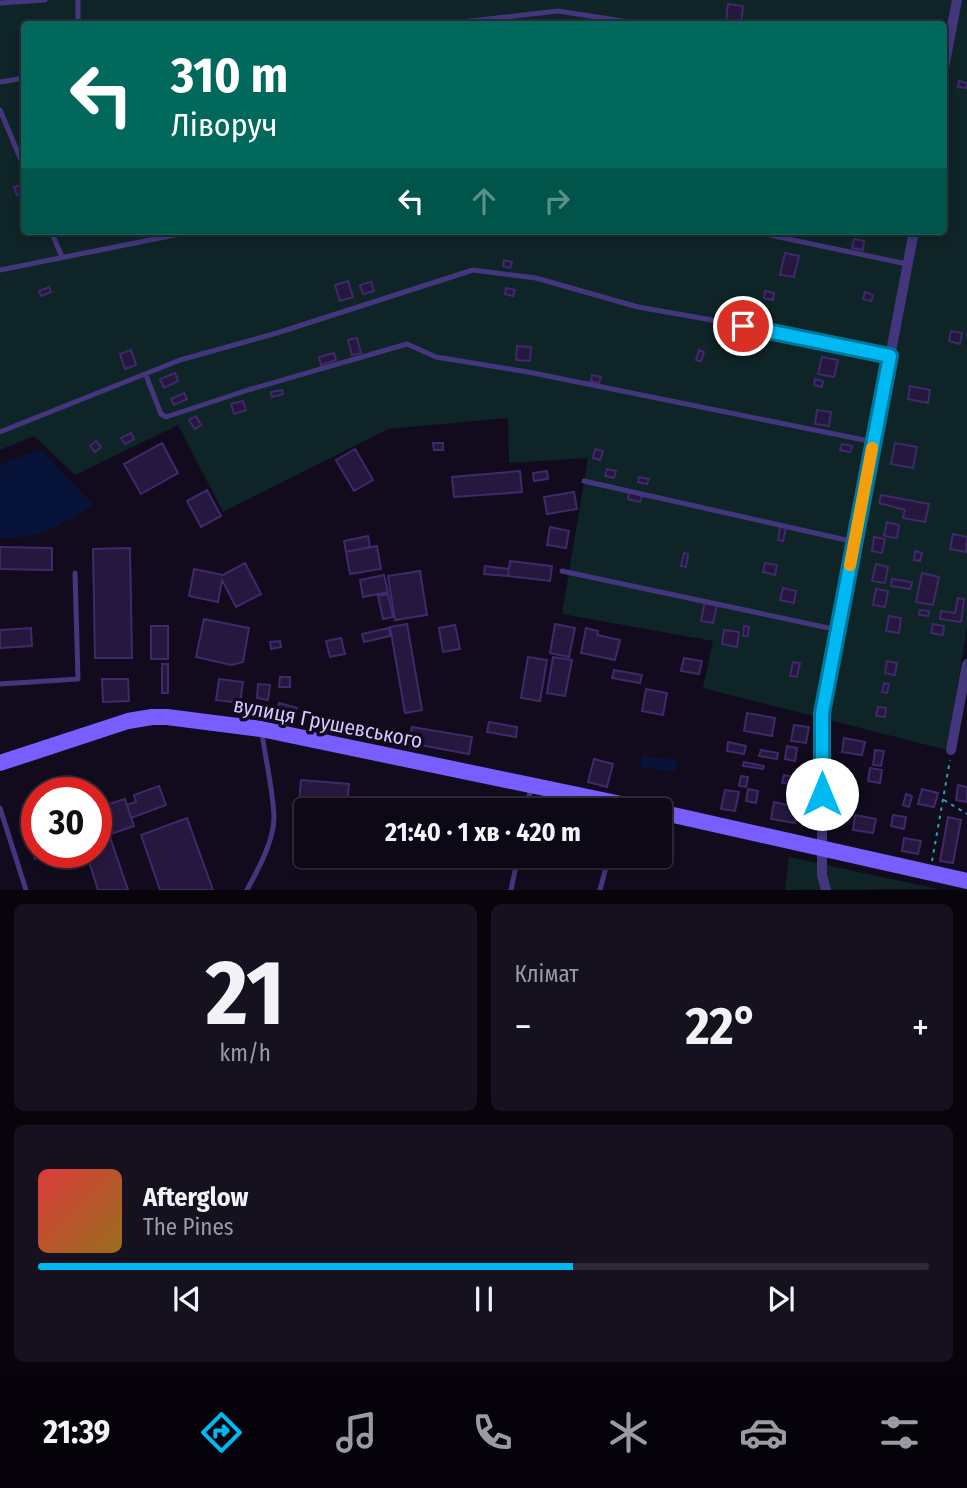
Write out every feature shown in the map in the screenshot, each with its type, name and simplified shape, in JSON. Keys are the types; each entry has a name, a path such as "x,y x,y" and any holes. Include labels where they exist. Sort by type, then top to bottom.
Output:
{"street":[{"path":"947,53 957,0"},
{"path":"826,890 822,875 822,713 913,235"},
{"path":"951,750 967,664"},
{"name":"вулиця Грушевського","path":"0,763 128,721 152,717 261,729 582,798"},
{"path":"672,815 967,881"}],"lane":[{"path":"0,3 45,0"},
{"path":"78,0 78,21"},
{"path":"470,21 558,11 623,21"},
{"path":"0,82 21,78"},
{"path":"0,110 21,160"},
{"path":"53,235 62,257"},
{"path":"0,270 175,235"},
{"path":"769,235 907,264"},
{"path":"0,432 180,360 277,333 473,270 536,278 638,307 769,330 890,356"},
{"path":"147,378 161,414 166,417 407,344 436,358 528,372 873,442"},
{"path":"584,481 855,542"},
{"path":"562,571 838,630"},
{"path":"0,684 78,679 75,573"},
{"path":"247,890 270,837 274,819 261,729"},
{"path":"528,798 531,785"},
{"path":"0,807 26,890"},
{"path":"511,890 516,868"},
{"path":"600,890 606,868"}],"path":[{"path":"930,873 951,750"},
{"path":"943,800 967,814"}],"green space":[{"path":"0,0 967,0 967,627 947,750 703,688 713,641 562,614 588,458 509,463 508,418 388,429 223,512 178,425 75,475 34,436 0,450"},
{"path":"789,857 938,889 785,890"}],"water":[{"path":"40,449 93,504 62,523 36,534 0,537 0,465"},
{"path":"642,756 677,760 676,772 641,767"}],"building":[{"path":"728,4 743,6 741,21 726,21"},
{"path":"959,81 967,83 967,88 958,87"},
{"path":"21,185 21,194 17,195 14,187"},
{"path":"854,239 864,241 863,250 852,248"},
{"path":"785,253 799,256 794,277 780,275"},
{"path":"504,260 512,262 510,268 503,266"},
{"path":"348,281 353,297 340,301 335,285"},
{"path":"371,282 374,291 363,294 360,285"},
{"path":"49,287 51,292 41,296 39,291"},
{"path":"506,288 515,290 513,296 505,294"},
{"path":"765,291 774,293 773,300 764,298"},
{"path":"865,292 873,295 871,301 863,299"},
{"path":"951,331 962,333 960,344 949,341"},
{"path":"357,338 361,353 352,355 348,340"},
{"path":"517,346 531,347 530,361 516,360"},
{"path":"131,350 136,365 125,369 120,354"},
{"path":"699,350 704,352 701,361 696,360"},
{"path":"334,353 336,360 321,365 319,357"},
{"path":"822,357 838,360 834,377 818,374"},
{"path":"175,373 178,381 164,388 160,379"},
{"path":"592,375 601,377 599,383 591,381"},
{"path":"815,379 823,381 822,387 814,385"},
{"path":"910,386 930,390 928,403 908,399"},
{"path":"282,390 283,394 272,397 271,392"},
{"path":"184,393 187,399 174,405 171,399"},
{"path":"243,401 246,410 234,414 231,404"},
{"path":"817,410 831,412 829,426 815,424"},
{"path":"196,416 201,425 195,429 189,420"},
{"path":"131,433 134,439 125,444 121,438"},
{"path":"96,441 101,447 95,452 90,446"},
{"path":"162,443 178,473 141,494 124,464"},
{"path":"433,443 443,443 443,450 434,450"},
{"path":"895,443 917,447 913,468 891,464"},
{"path":"842,444 852,446 850,452 840,450"},
{"path":"355,449 373,480 354,491 336,460"},
{"path":"595,449 603,451 600,460 593,458"},
{"path":"607,469 616,471 614,478 605,476"},
{"path":"520,471 522,492 454,497 452,477"},
{"path":"547,471 548,479 534,481 533,473"},
{"path":"639,477 649,479 647,484 638,482"},
{"path":"207,490 221,516 201,527 187,501"},
{"path":"574,492 577,509 547,514 544,497"},
{"path":"629,492 642,496 640,502 628,499"},
{"path":"881,495 929,504 925,522 903,518 905,510 879,503"},
{"path":"887,522 899,525 897,538 884,536"},
{"path":"780,526 786,527 783,541 778,540"},
{"path":"550,527 569,531 566,548 547,545"},
{"path":"953,534 967,537 966,552 950,549"},
{"path":"368,536 370,547 346,552 344,541"},
{"path":"874,537 885,539 882,553 872,551"},
{"path":"377,546 381,569 350,574 346,552"},
{"path":"0,547 52,548 52,570 0,569"},
{"path":"130,548 132,658 95,658 93,549"},
{"path":"915,551 922,553 920,561 914,560"},
{"path":"684,553 688,554 686,567 681,566"},
{"path":"510,561 552,566 550,581 508,576"},
{"path":"245,563 261,594 236,607 222,580 218,602 189,596 194,569 223,575"},
{"path":"765,563 777,565 775,575 763,572"},
{"path":"876,564 888,567 885,583 872,581"},
{"path":"485,566 509,569 508,576 484,574"},
{"path":"420,571 427,615 395,620 388,576"},
{"path":"922,573 939,577 933,605 916,602"},
{"path":"384,575 388,592 363,597 360,580"},
{"path":"892,579 912,582 910,589 891,586"},
{"path":"783,588 796,591 794,603 780,600"},
{"path":"876,589 888,591 885,607 873,605"},
{"path":"388,594 393,617 383,619 378,596"},
{"path":"958,598 964,599 961,622 940,619 941,611 955,613"},
{"path":"705,602 717,604 713,623 701,621"},
{"path":"920,610 929,611 928,616 919,615"},
{"path":"889,616 901,618 899,633 886,631"},
{"path":"204,619 249,628 243,662 231,665 196,657"},
{"path":"407,624 422,710 405,713 390,627"},
{"path":"555,624 575,628 569,657 550,653"},
{"path":"933,624 944,626 943,635 931,633"},
{"path":"455,625 460,649 443,652 439,628"},
{"path":"151,626 168,626 168,659 151,659"},
{"path":"744,626 749,627 748,636 743,636"},
{"path":"31,628 32,646 0,648 0,630"},
{"path":"389,628 390,636 364,642 362,634"},
{"path":"586,628 598,631 597,635 620,640 615,660 581,653"},
{"path":"724,630 739,632 737,647 722,644"},
{"path":"341,638 345,654 330,657 326,641"},
{"path":"280,641 281,647 271,649 270,642"},
{"path":"528,657 547,660 540,701 521,698"},
{"path":"553,657 572,660 565,696 547,693"},
{"path":"684,658 702,661 699,674 681,671"},
{"path":"887,661 897,663 895,675 885,673"},
{"path":"793,662 800,663 797,677 790,676"},
{"path":"162,664 168,664 168,693 162,693"},
{"path":"614,670 642,675 640,683 612,678"},
{"path":"280,677 290,677 290,687 279,687"},
{"path":"102,679 128,679 129,701 103,702"},
{"path":"219,679 243,682 240,703 216,700"},
{"path":"884,683 889,684 887,693 882,692"},
{"path":"258,684 270,685 268,700 257,698"},
{"path":"646,689 667,693 663,715 642,711"},
{"path":"279,703 297,708 294,718 276,714"},
{"path":"878,707 886,708 885,717 876,716"},
{"path":"747,713 775,718 772,736 744,731"},
{"path":"489,722 517,727 516,737 487,732"},
{"path":"794,725 809,727 806,743 791,741"},
{"path":"412,727 472,737 469,754 409,743"},
{"path":"844,738 865,742 862,755 842,752"},
{"path":"728,742 746,746 744,754 727,751"},
{"path":"787,746 797,748 795,761 785,759"},
{"path":"761,750 778,753 777,759 759,756"},
{"path":"875,750 884,751 881,766 873,765"},
{"path":"594,759 613,764 607,787 588,782"},
{"path":"744,762 764,766 763,769 743,766"},
{"path":"870,768 882,770 880,783 868,781"},
{"path":"784,775 799,778 798,785 782,783"},
{"path":"741,776 748,777 746,787 739,786"},
{"path":"301,780 349,784 348,798 299,798"},
{"path":"958,785 967,787 967,802 956,800"},
{"path":"159,786 166,805 131,818 127,805 136,802 134,795"},
{"path":"748,789 758,791 756,803 746,801"},
{"path":"922,789 938,793 934,807 918,804"},
{"path":"725,790 739,792 735,811 721,809"},
{"path":"906,794 912,796 909,807 903,805"},
{"path":"125,799 134,826 112,834 112,803"},
{"path":"774,802 797,807 795,823 771,819"},
{"path":"855,815 876,819 873,833 853,830"},
{"path":"893,815 906,817 904,829 891,826"},
{"path":"948,817 961,820 953,863 940,861"},
{"path":"187,818 213,890 160,890 141,835"},
{"path":"904,838 921,841 918,854 902,851"},
{"path":"112,843 128,890 98,890 91,868 112,868"}],"slow traffic":[{"path":"850,565 872,448"}],"route":[{"path":"743,326 890,356 822,713 822,794"}]}
